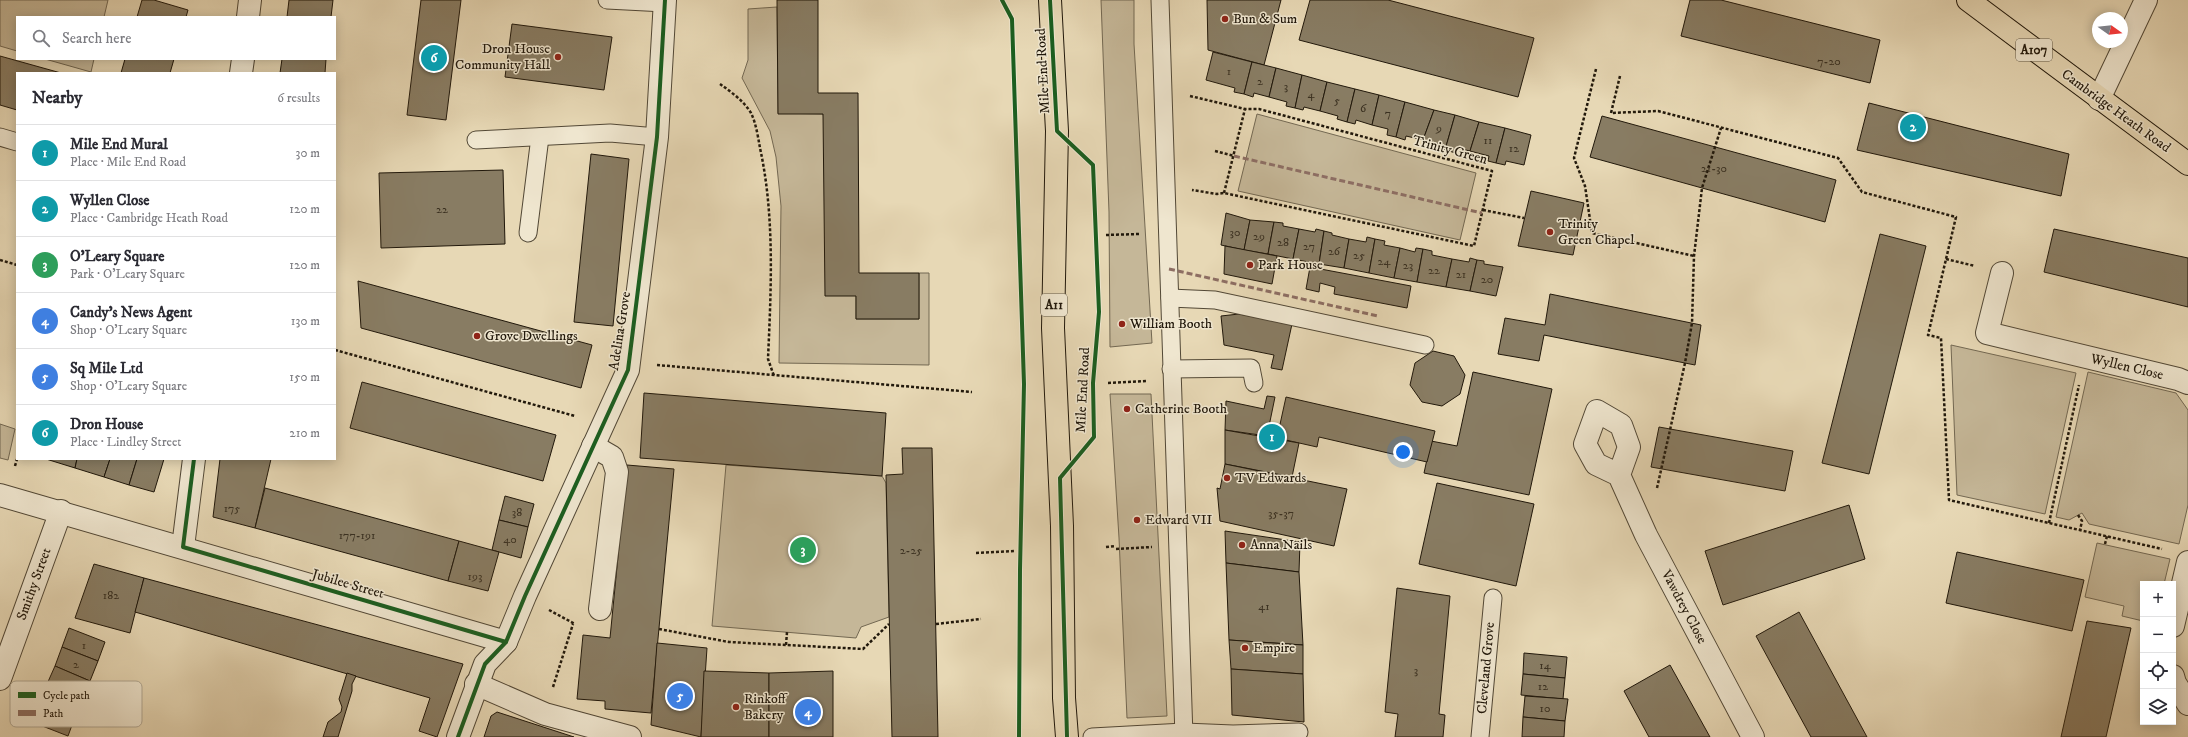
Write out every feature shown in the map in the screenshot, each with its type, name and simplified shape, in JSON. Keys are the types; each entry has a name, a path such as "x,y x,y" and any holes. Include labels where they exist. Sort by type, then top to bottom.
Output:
{"main road":[{"name":"Mile End Road","path":"1050,0 1057,131 1053,328 1062,526 1064,698 1067,737"},
{"name":"Cambridge Heath Road","path":"1968,0 2188,164"}],"street":[{"path":"248,16 250,0"},
{"path":"2099,99 2146,0"},
{"name":"Adelina Grove","path":"506,642 525,596 593,446 605,424 628,370 657,137 665,1"},
{"path":"241,72 243,60"},
{"name":"Wyllen Close","path":"2002,272 1987,333 2178,379 2188,383"},
{"path":"593,446 612,457 616,472 600,608"},
{"path":"183,547 194,460"},
{"name":"Vawdrey Close","path":"1619,475 1646,535 1753,737"},
{"name":"Jubilee Street","path":"0,495 506,642"},
{"name":"Smithy Street","path":"0,679 61,512"},
{"path":"2175,617 2188,562"},
{"path":"458,737 484,664 506,642"},
{"path":"476,684 545,714 630,737"},
{"path":"2176,685 2188,704"}],"lane":[{"path":"606,0 665,1"},
{"path":"1160,0 1169,234 1171,369 1184,734"},
{"path":"476,140 610,133 657,137"},
{"path":"528,233 540,137"},
{"path":"1170,298 1216,300 1425,345"},
{"path":"1171,369 1251,368 1254,383"},
{"name":"Cleveland Grove","path":"1480,737 1493,598"},
{"path":"1092,737 1299,732"}],"path":[{"path":"1596,69 1574,158 1585,186 1592,233 1694,256"},
{"path":"1620,76 1611,113 1658,111 1838,158 1862,192 1956,217 1928,335 1941,338 1949,500 2164,549"},
{"path":"720,84 731,92 752,115 762,158 769,238 768,359 774,376"},
{"path":"1224,193 1245,109"},
{"path":"1657,489 1691,330 1694,256 1702,188 1721,128"},
{"path":"1215,151 1234,156"},
{"path":"1483,210 1524,218"},
{"path":"1106,235 1169,234"},
{"path":"0,260 16,264"},
{"path":"336,350 605,424"},
{"path":"2049,523 2086,357"},
{"path":"628,370 638,364 972,392"},
{"path":"1108,383 1153,381"},
{"path":"15,466 17,460"},
{"path":"2078,515 2082,521 2080,530"},
{"path":"2104,544 2107,536"},
{"path":"1106,547 1116,546"},
{"path":"976,553 1015,551"},
{"path":"525,596 573,624 580,624"},
{"path":"936,624 981,619"},
{"path":"545,714 573,624"},
{"path":"659,629 729,642 863,649 889,624"},
{"path":"786,645 787,632"}],"shaded area":[{"path":"0,0 108,0 104,16 16,16 16,51 0,46"},
{"path":"1101,0 1134,0 1134,44 1152,343 1110,347 1109,212"},
{"path":"777,7 778,113 823,114 856,296 856,319 919,319 919,273 929,273 929,365 779,363 781,206 776,157 770,131 742,78 748,60 748,9"},
{"path":"49,60 94,60 91,72"},
{"path":"1257,114 1476,173 1460,240 1238,191"},
{"path":"1951,345 2076,373 2045,514 1957,495"},
{"path":"2088,372 2176,393 2188,410 2188,505 2179,544 2089,524 2082,513 2069,520 2056,517"},
{"path":"1110,394 1151,394 1167,716 1127,718 1119,538"},
{"path":"0,424 15,429 8,460 0,458"},
{"path":"726,465 882,476 886,483 889,617 861,627 856,638 712,626"},
{"path":"2097,543 2170,559 2165,581 2140,581 2140,620 2122,616 2124,606 2085,597"}],"building":[{"path":"142,0 154,0 188,10 186,16 137,16"},
{"path":"289,0 333,0 331,16 287,16"},
{"path":"421,0 461,0 446,120 407,115"},
{"path":"777,0 818,0 818,93 858,93 859,273 919,273 919,319 856,319 856,296 825,296 823,114 778,114"},
{"path":"1207,0 1281,0 1264,65 1208,50"},
{"path":"1310,0 1388,0 1534,38 1518,97 1299,40"},
{"path":"1690,0 1721,0 1880,40 1870,83 1681,36"},
{"name":"Dron House Community Hall","path":"512,24 612,37 604,90 505,77"},
{"path":"1213,52 1252,62 1244,94 1234,92 1235,88 1206,80"},
{"path":"0,56 57,72 16,72 16,110 0,105"},
{"path":"125,60 174,60 170,72 121,72"},
{"path":"282,60 326,60 325,72 280,72"},
{"path":"1252,62 1276,68 1269,97 1254,93 1253,97 1244,94"},
{"path":"1276,68 1302,75 1295,108 1286,106 1287,102 1269,97"},
{"path":"1302,75 1327,82 1320,111 1304,107 1303,110 1295,108"},
{"path":"1327,82 1355,89 1347,122 1337,119 1338,116 1320,111"},
{"path":"1355,89 1379,95 1372,125 1356,120 1355,124 1347,122"},
{"path":"1379,95 1405,102 1396,137 1387,135 1388,129 1372,125"},
{"path":"1405,102 1434,110 1423,140 1406,136 1405,140 1396,137"},
{"path":"1869,103 2069,154 2061,196 1857,150"},
{"path":"1434,110 1455,115 1445,150 1437,148 1438,144 1423,140"},
{"path":"1455,115 1479,122 1470,151 1457,148 1456,153 1445,150"},
{"path":"1602,116 1836,180 1825,222 1590,157"},
{"path":"1479,122 1505,128 1496,163 1488,161 1489,156 1470,151"},
{"path":"1505,128 1531,135 1524,165 1506,161 1505,165 1496,163"},
{"name":"Grove Dwellings","path":"591,154 629,159 613,326 574,322"},
{"path":"503,170 505,244 381,248 379,173"},
{"name":"Trinity Green Chapel","path":"1531,191 1584,203 1573,255 1518,246"},
{"path":"1226,213 1250,220 1244,250 1221,245"},
{"path":"1250,220 1274,222 1268,254 1244,250"},
{"path":"1274,222 1283,223 1283,226 1299,229 1293,259 1268,254"},
{"path":"1299,229 1315,232 1316,229 1324,231 1319,264 1293,259"},
{"path":"2054,229 2188,258 2188,307 2044,272"},
{"path":"1324,231 1332,233 1332,235 1349,239 1344,268 1319,264"},
{"path":"1880,234 1926,246 1869,474 1822,463"},
{"path":"1367,237 1375,239 1369,273 1344,268 1349,239 1366,242"},
{"path":"1375,239 1385,241 1384,245 1400,248 1394,278 1369,273"},
{"name":"Park House","path":"1225,246 1277,256 1272,284 1224,274"},
{"path":"1400,248 1415,252 1416,248 1423,249 1417,282 1394,278"},
{"path":"1423,249 1432,251 1432,255 1452,259 1446,287 1417,282"},
{"path":"1470,258 1477,260 1470,291 1446,287 1452,259 1469,262"},
{"path":"1477,260 1484,261 1484,264 1503,267 1496,296 1470,291"},
{"path":"1310,267 1411,286 1407,308 1334,294 1335,287 1320,283 1319,292 1306,289"},
{"name":"Grove Dwellings","path":"358,281 592,345 581,388 361,328"},
{"path":"1550,294 1701,325 1695,365 1544,335 1539,361 1498,354 1505,318 1545,325"},
{"path":"1239,314 1292,324 1282,370 1271,368 1274,355 1224,345 1221,316"},
{"path":"1433,351 1454,356 1465,375 1460,394 1442,406 1422,402 1410,385 1415,363"},
{"path":"1473,372 1552,389 1529,495 1424,473 1431,441 1457,446"},
{"path":"362,382 556,435 543,481 350,428"},
{"path":"644,393 886,413 882,476 640,458"},
{"path":"1267,396 1275,397 1267,436 1225,430 1226,401 1264,409"},
{"path":"1286,397 1435,431 1427,462 1319,437 1317,447 1277,438"},
{"path":"1659,427 1793,451 1785,491 1651,467"},
{"path":"1225,430 1299,443 1292,477 1225,464"},
{"path":"902,448 932,448 938,737 892,737 886,475 903,474"},
{"path":"49,460 77,460 75,468"},
{"path":"77,460 110,460 104,477 75,468"},
{"path":"110,460 137,460 129,485 104,477"},
{"path":"137,460 164,460 154,492 129,485"},
{"path":"220,460 271,460 255,528 213,517"},
{"path":"1225,464 1347,489 1334,546 1220,521 1217,488 1220,489"},
{"path":"627,465 674,469 651,713 605,709 605,701 577,699 583,635 610,638"},
{"path":"1437,483 1534,504 1516,586 1419,564"},
{"path":"265,488 459,541 448,581 255,528"},
{"path":"505,496 534,504 528,527 499,520"},
{"path":"1849,505 1865,559 1723,605 1705,551"},
{"path":"499,520 528,527 521,558 492,550"},
{"path":"1225,531 1300,542 1299,572 1226,563"},
{"path":"459,541 499,552 488,591 448,581"},
{"path":"1957,552 2084,580 2072,631 1946,603"},
{"path":"1226,563 1299,572 1303,645 1229,640"},
{"path":"94,564 144,578 130,633 75,618"},
{"path":"144,578 463,664 437,737 419,731 430,698 135,612"},
{"path":"1397,588 1450,596 1439,714 1445,715 1443,737 1395,737 1398,714 1385,712"},
{"path":"1799,612 1867,737 1811,737 1756,636"},
{"path":"2087,621 2131,628 2106,737 2061,737"},
{"path":"69,628 105,642 98,661 62,647"},
{"path":"1229,640 1303,645 1303,674 1231,669"},
{"path":"657,643 707,648 701,737 651,725"},
{"path":"62,647 98,661 90,681 55,666"},
{"path":"1524,653 1567,657 1565,678 1523,674"},
{"path":"1670,665 1710,737 1649,737 1624,691"},
{"path":"55,666 90,681 48,681"},
{"path":"1231,669 1303,674 1304,722 1232,715"},
{"path":"704,671 769,673 769,737 701,737"},
{"path":"833,671 833,737 769,737 769,673"},
{"path":"347,673 356,676 352,684 352,691 338,737 323,737 328,722 341,712 342,707 339,699"},
{"path":"1523,674 1565,678 1563,699 1521,695"},
{"path":"1525,696 1568,699 1565,721 1523,717"},
{"path":"497,712 574,737 484,737 491,716"},
{"path":"1523,717 1565,721 1564,737 1522,737"},
{"path":"45,727 71,727 68,736"}],"marked path":[{"path":"1234,156 1482,213"},
{"path":"1169,269 1378,316"}],"cycle path":[{"path":"458,737 485,664 506,642 525,596 628,370 657,137 665,0"},
{"path":"1002,0 1012,19 1024,384 1020,570 1019,737"},
{"path":"1050,0 1057,131 1093,165 1099,312 1093,383 1094,437 1060,478 1067,737"},
{"path":"194,460 183,547 506,642"}],"place":[{"name":"Bun & Sum","path":"1225,19"},
{"name":"Dron House Community Hall","path":"558,57"},
{"name":"Dron House","path":"434,58"},
{"name":"Wyllen Close","path":"1913,127"},
{"name":"Trinity Green Chapel","path":"1550,232"},
{"name":"Park House","path":"1250,265"},
{"name":"William Booth","path":"1122,324"},
{"name":"Grove Dwellings","path":"477,336"},
{"name":"Catherine Booth","path":"1127,409"},
{"name":"Mile End Mural","path":"1272,437"},
{"name":"TV Edwards","path":"1227,478"},
{"name":"Edward VII","path":"1137,520"},
{"name":"Anna Nails","path":"1242,545"},
{"name":"O'Leary Square","path":"803,550"},
{"name":"Empire","path":"1245,648"},
{"name":"Sq Mile Ltd","path":"680,696"},
{"name":"Rinkoff Bakery","path":"736,707"},
{"name":"Candy's News Agent","path":"808,712"}]}
